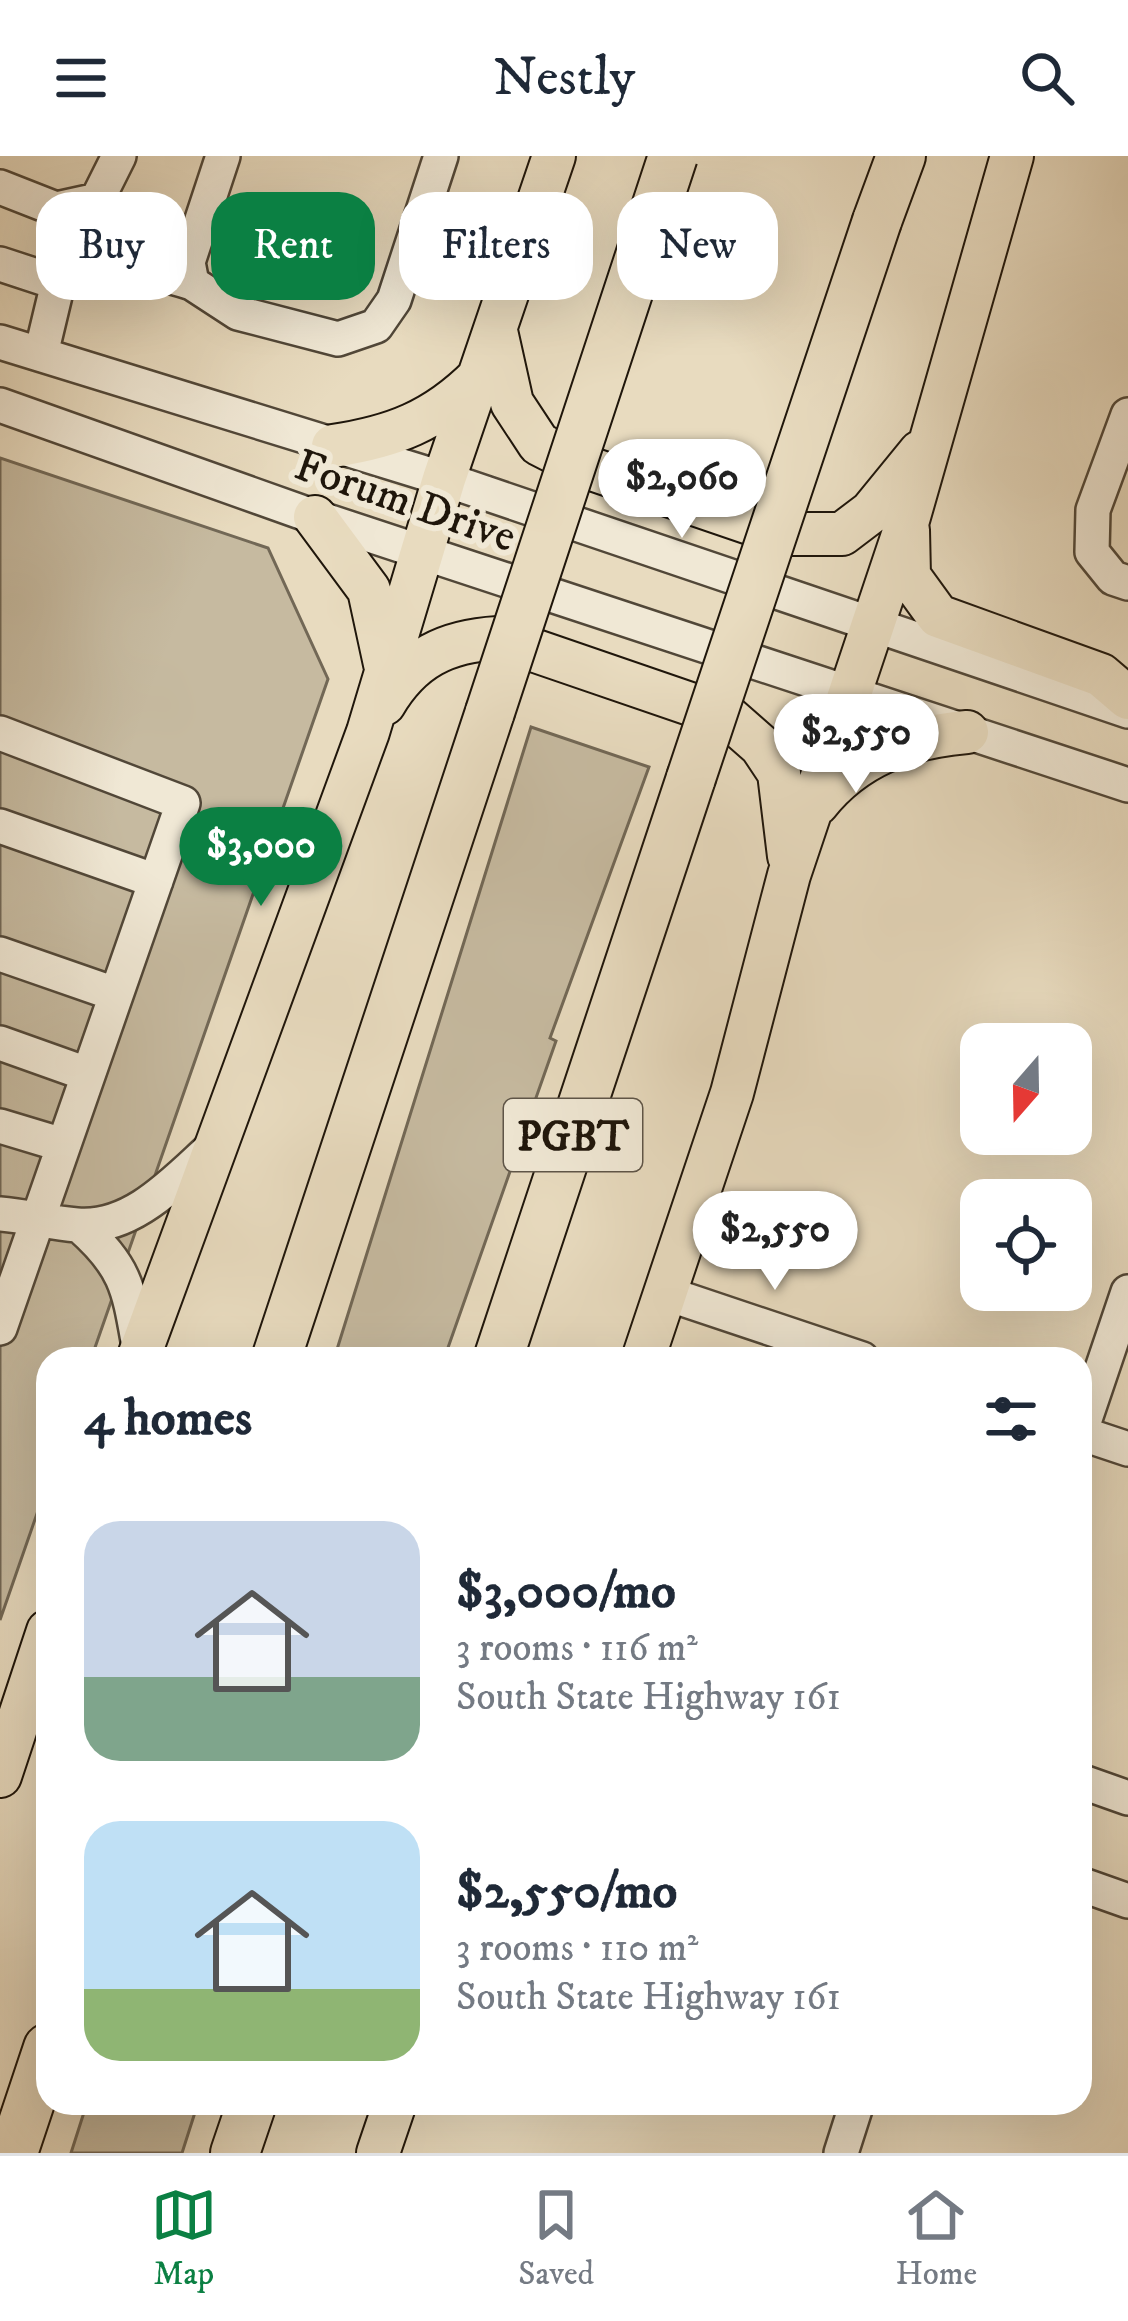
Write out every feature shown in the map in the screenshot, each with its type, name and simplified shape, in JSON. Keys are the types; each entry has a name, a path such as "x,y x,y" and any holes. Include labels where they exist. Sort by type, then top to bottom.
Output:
{"highway":[{"path":"533,578 656,156"},
{"path":"280,1347 674,156"},
{"name":"PGBT","path":"502,1347 899,156"},
{"path":"14,2153 36,2085"},
{"path":"235,2153 248,2115"}],"main road":[{"path":"142,1347 368,732 444,479 554,156"},
{"path":"648,1347 733,1093 789,875 908,520 1012,156"},
{"path":"496,330 512,404 539,444 580,465 782,534 842,534 871,512 931,438"},
{"path":"333,446 378,439 430,419 479,376"},
{"path":"315,517 369,590 386,672"},
{"path":"908,520 909,576 938,616 1101,675 1128,698"},
{"path":"368,732 400,676 433,651 461,640 498,638 728,717 761,746 779,773 789,875"},
{"path":"809,815 837,779 876,754 896,744 967,732"},
{"path":"0,1776 36,1667"},
{"path":"378,2153 391,2115"}],"street":[{"path":"0,187 56,208 97,200 119,156"},
{"path":"192,284 188,262 223,156"},
{"path":"187,282 238,313 338,339 376,326 394,300 441,156"},
{"path":"0,264 36,276"},
{"path":"40,354 54,300"},
{"name":"Forum Drive","path":"0,341 444,479 1128,711"},
{"name":"Forum Drive","path":"0,405 315,517 1128,785"},
{"path":"1128,415 1093,510 1092,552 1113,578 1128,584"},
{"path":"0,733 183,803 0,1328"},
{"path":"0,826 155,881"},
{"path":"0,954 115,994"},
{"path":"0,1043 87,1074"},
{"path":"0,1126 63,1145"},
{"path":"0,1214 38,1216 80,1226 117,1219 153,1201 215,1145"},
{"path":"80,1226 112,1254 127,1280 138,1347"},
{"path":"1092,1406 1120,1342 1128,1292"},
{"path":"665,1293 826,1347"},
{"path":"1092,1437 1128,1449"},
{"path":"1092,1785 1128,1798"},
{"path":"1092,1888 1128,1900"},
{"path":"841,2153 853,2115"}],"shaded area":[{"path":"0,458 268,548 328,679 95,1347 36,1347 36,1516 0,1620"},
{"path":"531,727 649,767 550,1038 556,1041 448,1347 338,1347"},
{"path":"83,2115 194,2115 182,2153 71,2153"}]}
